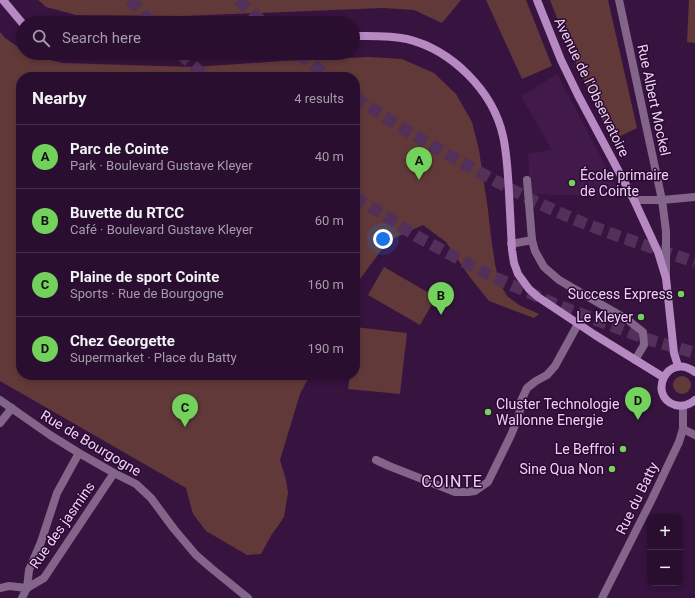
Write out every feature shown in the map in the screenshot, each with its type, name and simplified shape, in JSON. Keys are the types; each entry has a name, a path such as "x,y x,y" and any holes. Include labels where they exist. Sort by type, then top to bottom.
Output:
{"street":[{"path":"3,0 16,16"},
{"name":"Avenue de l'Observatoire","path":"537,0 561,60 634,200 658,252 666,278 674,353 678,366"},
{"name":"Rue Albert Mockel","path":"619,0 662,200 666,231 666,278"},
{"path":"360,36 386,35 408,39 443,54 466,72 488,98 499,120 506,149 511,244 514,263 518,274 524,283 538,297 663,378"},
{"path":"527,180 532,240 535,251 544,267 559,280 628,320 643,332 644,345 635,360"},
{"path":"634,200 695,198"},
{"path":"511,244 532,240"},
{"path":"376,460 455,492 476,491 488,482 519,416 521,401 527,388 547,375 555,366 578,324"},
{"path":"695,372 691,368 684,366 672,368 667,372 661,384 664,396 673,404 683,406 692,403 695,400"},
{"name":"Rue de Bourgogne","path":"0,400 50,435 79,453 136,484 151,498 196,555 248,598"},
{"name":"Rue du Batty","path":"602,598 679,442 683,429 683,406"},
{"path":"0,423 12,408"},
{"path":"683,429 695,435"},
{"name":"Rue des jasmins","path":"22,598 27,588 30,570 57,493 79,453"},
{"name":"Rue des jasmins","path":"27,588 44,578 114,473"},
{"path":"0,588 9,586 27,588"}],"shaded area":[{"path":"38,0 461,0 442,23 414,10 383,8 184,16 76,15 46,7"},
{"path":"486,0 526,0 552,66 522,79"},
{"path":"550,0 608,0 637,128 614,139 606,127 570,51"},
{"path":"689,0 695,0 695,43 687,42"},
{"path":"0,32 5,38 16,45 16,60 50,60 63,63 194,67 304,60 360,60 360,57 369,57 402,59 434,73 456,94 472,122 479,150 495,264 499,282 507,296 519,305 539,314 534,318 489,301 469,276 446,242 423,225 388,241 360,279 360,72 16,72 16,380 307,380 300,394 280,460 288,493 284,517 272,534 261,554 247,555 206,531 193,514 186,488 0,381"},
{"path":"557,74 618,189 603,197 530,194 528,153 552,150 521,96"},
{"path":"384,267 436,297 420,325 368,295"},
{"path":"360,328 407,333 400,394 348,389 349,380 360,380"},
{"path":"682,376 688,379 691,385 688,391 682,394 676,391 673,385 676,379"}],"tunnel":[{"path":"130,0 145,16"},
{"path":"238,0 256,16"},
{"path":"187,60 200,72"},
{"path":"308,60 323,72"},
{"path":"360,100 430,144 536,202 600,229 695,262"},
{"path":"360,200 418,237 487,274 557,305 647,339 695,353"}],"place":[{"name":"Parc de Cointe","path":"419,180"},
{"name":"École primaire de Cointe","path":"572,183"},
{"name":"Success Express","path":"681,294"},
{"name":"Buvette du RTCC","path":"441,315"},
{"name":"Le Kleyer","path":"641,317"},
{"name":"Cluster Technologie Wallonne Energie","path":"488,412"},
{"name":"Chez Georgette","path":"638,420"},
{"name":"Plaine de sport Cointe","path":"185,427"},
{"name":"Le Beffroi","path":"623,449"},
{"name":"Sine Qua Non","path":"612,469"}],"district":[{"name":"COINTE","path":"452,481"}]}
